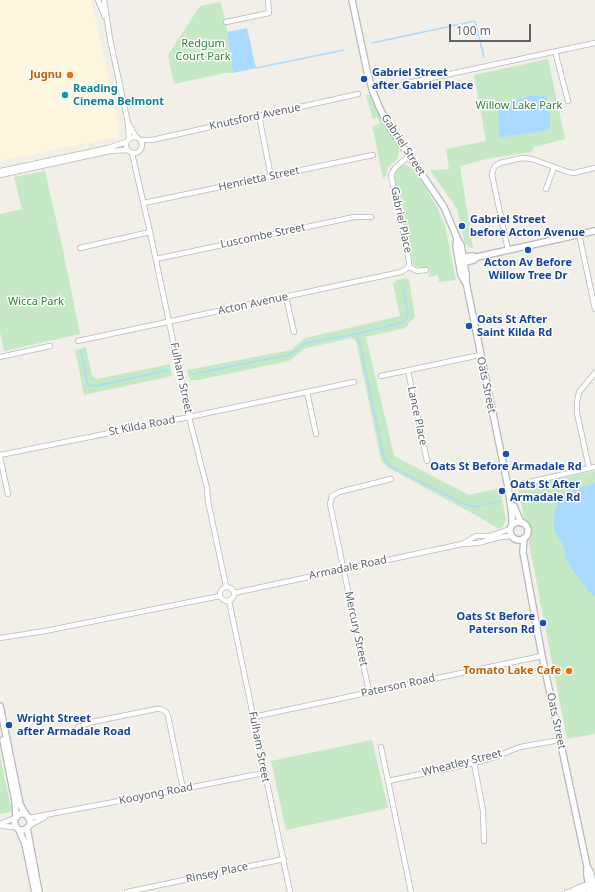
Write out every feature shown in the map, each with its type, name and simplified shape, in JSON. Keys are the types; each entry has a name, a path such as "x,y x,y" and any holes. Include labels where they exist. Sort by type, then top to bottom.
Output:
{"street":[{"path":"98,0 106,18"},
{"path":"104,0 106,18 128,123 127,150"},
{"path":"226,22 269,13 268,0"},
{"name":"Gabriel Street","path":"352,0 367,71 380,109 390,129 444,206 461,245 461,260"},
{"path":"394,88 402,84 595,43"},
{"path":"555,51 568,101"},
{"name":"Knutsford Avenue","path":"142,146 152,140 358,94"},
{"path":"259,116 271,177"},
{"path":"0,175 110,151 127,150 135,153 142,146 128,123"},
{"path":"0,171 108,148 127,140 138,138"},
{"name":"Knutsford Avenue","path":"138,138 152,140"},
{"name":"Fulham Street","path":"135,153 150,232 189,417 201,470 207,488 208,501 226,586"},
{"name":"Henrietta Street","path":"144,203 374,155"},
{"name":"Gabriel Place","path":"409,156 395,168 391,176 409,261 409,268"},
{"path":"508,250 492,175 495,166 500,163 522,158 532,159 574,173 595,168"},
{"path":"546,189 554,167"},
{"name":"Luscombe Street","path":"156,259 354,217 371,216"},
{"path":"461,260 474,260 477,257 595,231"},
{"path":"80,248 150,232"},
{"path":"579,234 595,309"},
{"name":"Oats Street","path":"461,260 466,275 466,282 480,355 508,487 512,515 511,527"},
{"name":"Acton Avenue","path":"78,341 400,272 409,268 417,271 426,270"},
{"path":"286,296 294,332"},
{"path":"0,357 50,346"},
{"path":"381,376 480,355"},
{"name":"Lance Place","path":"408,371 426,461"},
{"path":"589,468 577,402 579,392 595,374"},
{"name":"St Kilda Road","path":"0,456 354,382"},
{"path":"307,392 316,434"},
{"path":"0,456 8,494"},
{"path":"508,487 595,467"},
{"name":"Mercury Street","path":"369,692 330,504 332,496 339,492 390,479"},
{"name":"Oats Street","path":"508,487 515,510 521,523"},
{"path":"517,523 521,523 527,528 527,534 520,540 513,538 511,527 517,523"},
{"name":"Armadale Road","path":"462,544 476,536 490,536 511,527"},
{"name":"Armadale Road","path":"234,593 344,568 462,544 478,543 500,537 513,538"},
{"name":"Oats Street","path":"513,538 523,552"},
{"name":"Oats Street","path":"524,538 523,552 542,656 587,866 587,875 593,887"},
{"path":"226,586 233,589 234,593 232,599 229,601 222,599 220,596 220,591 222,588 226,586"},
{"path":"1,639 220,596"},
{"name":"Fulham Street","path":"229,601 290,892"},
{"name":"Paterson Road","path":"253,717 542,656"},
{"path":"0,706 20,804 27,816 39,892"},
{"path":"78,727 92,722 156,709 166,712 184,789"},
{"path":"0,724 15,801 16,817 14,822 25,844 35,892"},
{"name":"Wheatley Street","path":"388,781 495,757 520,747 560,740"},
{"path":"381,748 411,892"},
{"path":"474,762 483,811 484,841"},
{"name":"Kooyong Road","path":"27,816 49,815 264,773"},
{"path":"0,825 21,814 27,816"},
{"name":"Kooyong Road","path":"28,826 49,815"},
{"path":"0,825 24,830 28,826"},
{"name":"Rinsey Place","path":"126,892 284,859"},
{"path":"569,892 582,891 593,887"}],"shaded area":[{"path":"0,0 91,0 120,132 116,137 0,161"}],"green space":[{"name":"Redgum Court Park","path":"220,2 226,22 233,73 225,73 174,84 168,55 200,6"},
{"name":"Willow Lake Park","path":"548,59 565,139 534,147 532,152 491,158 460,166 473,248 471,248 465,244 457,209 430,170 449,169 446,149 486,141 474,75"},
{"path":"366,95 370,95 383,122 399,147 397,159 388,167 386,176 383,178 372,126 380,123 377,117 373,119"},
{"path":"403,165 407,165 415,171 437,207 445,225 456,280 439,282 438,275 428,277 430,272 428,267 417,267 413,264 394,178 397,169"},
{"name":"Wicca Park","path":"45,171 80,334 4,351 0,332 0,214 22,209 14,177"},
{"path":"405,278 409,280 415,317 405,328 366,337 394,456 469,495 500,488 506,519 503,526 499,529 387,467 381,460 356,341 352,338 306,348 289,361 198,380 191,380 189,378 187,370 291,350 305,338 400,316 393,283 397,280"},
{"path":"86,347 92,376 97,379 170,364 172,376 84,395 75,350"},
{"path":"595,471 595,734 567,739 518,487"},
{"path":"372,740 388,808 286,830 271,761"},
{"path":"0,756 12,812 0,814"}],"water":[{"path":"247,28 256,68 233,73 227,32"},
{"path":"530,96 546,96 550,113 550,129 499,138 498,110 510,101"},
{"path":"595,483 595,596 588,591 568,564 564,548 561,541 557,537 554,527 554,515 558,503 563,497 573,490"}],"waterway":[{"path":"372,43 475,21 484,57"},
{"path":"256,68 344,50"},
{"path":"192,374 288,355 305,343 356,334 401,323 407,318 408,312 403,287"},
{"path":"356,334 360,344 384,458 390,466 464,504 475,507 500,501"},
{"path":"81,350 88,385 96,386 168,370"}],"place":[{"name":"Jugnu","path":"70,75"},
{"name":"Gabriel Street after Gabriel Place","path":"364,79"},
{"name":"Reading Cinema Belmont","path":"65,95"},
{"name":"Gabriel Street before Acton Avenue","path":"462,226"},
{"name":"Acton Av Before Willow Tree Dr","path":"528,250"},
{"name":"Oats St After Saint Kilda Rd","path":"469,326"},
{"name":"Oats St Before Armadale Rd","path":"506,454"},
{"name":"Oats St After Armadale Rd","path":"502,491"},
{"name":"Oats St Before Paterson Rd","path":"543,623"},
{"name":"Tomato Lake Cafe","path":"569,671"},
{"name":"Wright Street after Armadale Road","path":"9,725"}]}
